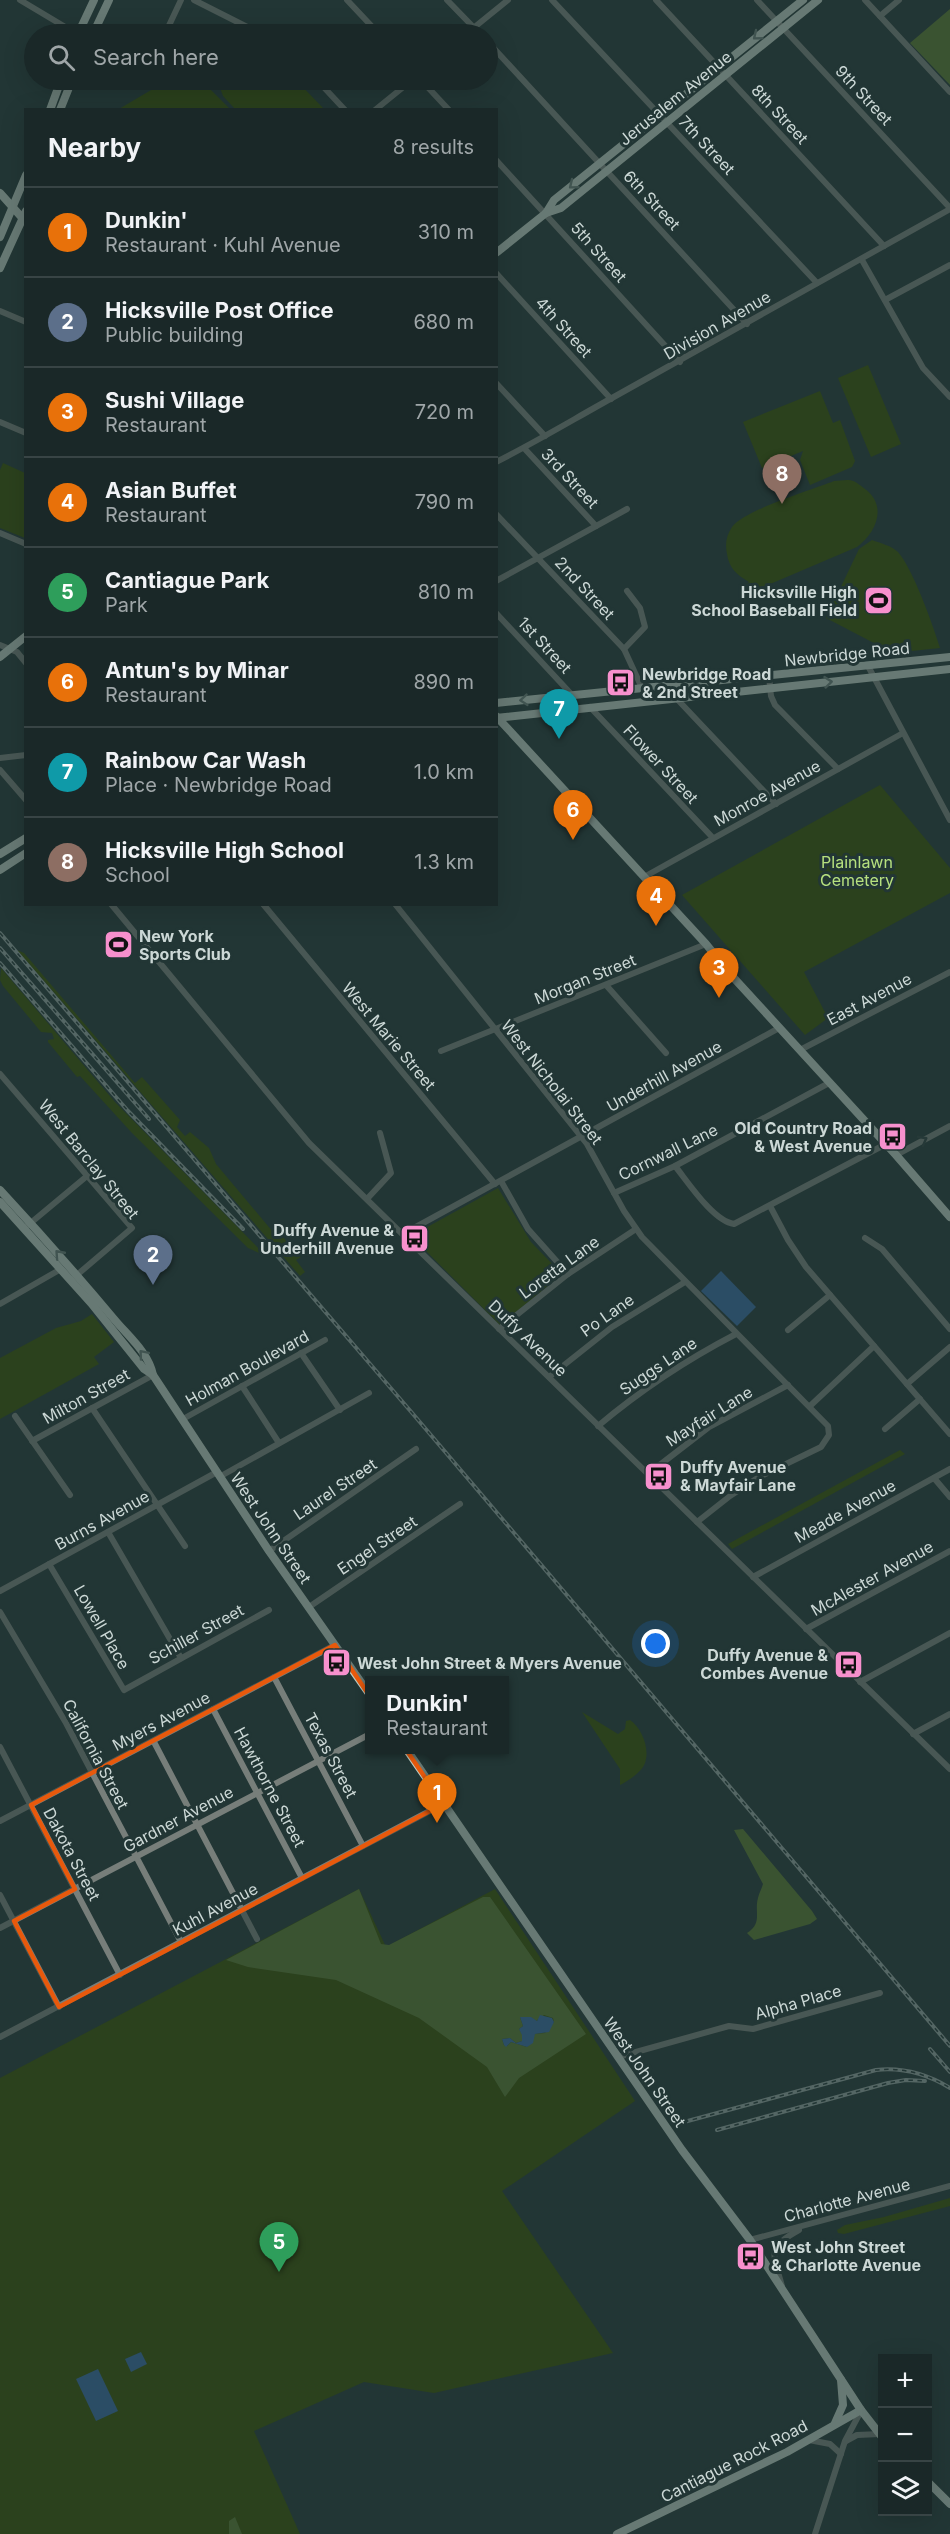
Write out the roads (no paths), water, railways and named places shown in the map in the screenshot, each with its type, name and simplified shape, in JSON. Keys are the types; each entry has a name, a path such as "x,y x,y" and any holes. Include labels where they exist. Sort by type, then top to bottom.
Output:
{"main road":[{"path":"83,24 94,0"},
{"path":"98,24 109,0"},
{"name":"Jerusalem Avenue","path":"498,251 546,213 554,200 803,0"},
{"name":"Jerusalem Avenue","path":"546,213 561,208 818,0"},
{"path":"51,108 57,90"},
{"path":"61,108 68,90"},
{"path":"0,237 14,209 24,181"},
{"path":"0,193 24,217 0,268"},
{"path":"0,657 24,638"},
{"name":"Newbridge Road","path":"498,703 950,657"},
{"name":"Newbridge Road","path":"498,717 949,670"},
{"path":"498,718 706,944 950,1217"},
{"path":"0,854 24,839"},
{"path":"0,870 24,854"},
{"name":"West John Street","path":"0,1190 61,1269 74,1277 144,1369 153,1375 269,1551 365,1689"},
{"name":"West John Street","path":"0,1202 27,1226 131,1339 151,1363 153,1375"},
{"path":"121,1340 131,1339"},
{"name":"West John Street","path":"409,1754 682,2150 750,2240 861,2410 878,2431"},
{"path":"834,2425 843,2405 840,2377"},
{"name":"Cantiague Rock Road","path":"617,2534 808,2440 861,2410"},
{"path":"932,2487 950,2504"}],"street":[{"path":"20,0 61,24"},
{"path":"170,24 181,0"},
{"path":"194,0 241,24"},
{"path":"347,0 370,24"},
{"path":"447,0 470,24"},
{"path":"479,24 508,0"},
{"name":"7th Street","path":"552,0 817,283"},
{"name":"8th Street","path":"656,0 884,246"},
{"name":"9th Street","path":"757,0 950,209"},
{"path":"865,0 950,92"},
{"path":"880,16 899,0"},
{"name":"6th Street","path":"498,53 747,324"},
{"path":"326,90 343,108"},
{"path":"377,108 400,90"},
{"path":"430,90 447,108"},
{"name":"5th Street","path":"498,162 680,362"},
{"name":"Division Avenue","path":"498,461 680,362 950,209"},
{"path":"862,260 923,368 950,398"},
{"path":"885,300 948,266 950,276"},
{"name":"4th Street","path":"498,275 611,399"},
{"path":"0,311 24,321"},
{"name":"3rd Street","path":"498,385 545,436"},
{"path":"0,422 24,432"},
{"name":"3rd Street","path":"524,448 597,526"},
{"path":"498,580 627,509"},
{"name":"2nd Street","path":"498,516 624,649 642,688"},
{"path":"0,533 24,543"},
{"path":"624,649 645,627 640,608 627,591"},
{"name":"1st Street","path":"498,615 573,696"},
{"path":"0,645 17,652 24,661"},
{"path":"868,666 950,820"},
{"path":"769,676 775,705 838,769"},
{"path":"677,699 776,804"},
{"name":"Flower Street","path":"590,707 713,838"},
{"name":"Monroe Avenue","path":"644,877 903,733"},
{"path":"0,759 24,755"},
{"path":"0,770 24,798"},
{"name":"Duffy Avenue","path":"113,906 303,1136 950,1769"},
{"name":"West Marie Street","path":"265,906 498,1182 528,1229 568,1274"},
{"name":"West Nicholai Street","path":"397,906 581,1137 636,1228 654,1251 828,1426 829,1436 824,1445 759,1478 730,1496 697,1522"},
{"name":"Morgan Street","path":"441,1051 706,944"},
{"name":"East Avenue","path":"800,1050 950,972"},
{"path":"606,985 666,1053"},
{"name":"Underhill Avenue","path":"403,1234 779,1028"},
{"name":"West Barclay Street","path":"0,1074 132,1228 74,1277"},
{"name":"Cornwall Lane","path":"614,1193 675,1166 829,1083"},
{"path":"896,1155 950,1126"},
{"path":"367,1199 391,1173 380,1133"},
{"path":"675,1166 709,1208 724,1222 734,1224 886,1144"},
{"path":"27,1226 87,1176"},
{"path":"770,1206 797,1256 950,1434"},
{"name":"Loretta Lane","path":"499,1329 568,1274 636,1228"},
{"path":"865,1238 882,1249 950,1329"},
{"path":"0,1304 61,1269"},
{"name":"Po Lane","path":"549,1377 612,1327 685,1282"},
{"path":"788,1330 830,1295"},
{"name":"Suggs Lane","path":"598,1426 633,1396 667,1373 736,1334"},
{"name":"Holman Boulevard","path":"183,1419 325,1340"},
{"path":"810,1406 874,1346"},
{"path":"907,1384 950,1347"},
{"path":"301,1353 340,1410"},
{"name":"Milton Street","path":"32,1441 153,1375"},
{"name":"Mayfair Lane","path":"648,1474 710,1427 788,1385"},
{"path":"242,1386 279,1443"},
{"name":"Burns Avenue","path":"0,1591 369,1393"},
{"path":"885,1429 920,1399"},
{"path":"92,1408 185,1546"},
{"path":"15,1416 70,1496"},
{"name":"Laurel Street","path":"269,1551 416,1449"},
{"name":"Meade Avenue","path":"753,1577 950,1469"},
{"path":"934,1478 950,1497"},
{"name":"Engel Street","path":"309,1607 460,1504"},
{"path":"108,1532 181,1658"},
{"name":"McAlester Avenue","path":"806,1629 950,1551"},
{"name":"Lowell Place","path":"50,1564 124,1690 137,1683"},
{"name":"Schiller Street","path":"137,1683 269,1610"},
{"name":"California Street","path":"0,1612 66,1723 181,1942"},
{"path":"860,1682 950,1633"},
{"name":"Myers Avenue","path":"0,1821 335,1645"},
{"name":"Texas Street","path":"274,1677 363,1846"},
{"name":"Hawthorne Street","path":"213,1709 302,1878"},
{"path":"913,1734 950,1714"},
{"name":"Gardner Avenue","path":"0,1928 365,1736"},
{"path":"154,1742 257,1939"},
{"name":"Dakota Street","path":"0,1747 120,1974"},
{"name":"Kuhl Avenue","path":"0,2037 443,1804"},
{"path":"0,1895 59,2007"},
{"name":"Alpha Place","path":"618,2057 729,2026 753,2029 880,1993"},
{"name":"Charlotte Avenue","path":"750,2240 950,2186"},
{"path":"783,2290 774,2250 778,2241 808,2225"},
{"path":"815,2534 845,2441 861,2410"},
{"path":"845,2441 857,2435 878,2435"},
{"path":"808,2440 830,2444 841,2454"}],"water":[{"path":"721,1271 756,1307 737,1326 701,1291"},
{"path":"540,2015 552,2018 554,2022 549,2032 535,2034 533,2043 527,2047 511,2042 506,2047 504,2045 502,2039 510,2038 516,2043 522,2041 519,2029 523,2026 520,2017 531,2017 537,2021"},
{"path":"141,2352 147,2364 131,2372 125,2359"},
{"path":"98,2369 118,2411 96,2421 76,2379"}],"railway":[{"path":"0,933 413,1414 950,2046"},
{"path":"0,948 149,1119"},
{"path":"0,963 128,1111 243,1229"},
{"path":"930,2049 950,2072"},
{"path":"684,2122 876,2070 914,2073 950,2088"},
{"path":"717,2130 888,2083 906,2080 925,2081"}],"place":[{"name":"Hicksville High School","path":"782,504"},
{"name":"Hicksville High School Baseball Field","path":"878,601"},
{"name":"Newbridge Road & 2nd Street","path":"621,683"},
{"name":"Rainbow Car Wash","path":"559,739"},
{"name":"Antun's by Minar","path":"573,840"},
{"name":"Asian Buffet","path":"656,926"},
{"name":"New York Sports Club","path":"118,945"},
{"name":"Sushi Village","path":"719,998"},
{"name":"Old Country Road & West Avenue","path":"893,1137"},
{"name":"Duffy Avenue & Underhill Avenue","path":"415,1239"},
{"name":"Hicksville Post Office","path":"153,1285"},
{"name":"Duffy Avenue & Mayfair Lane","path":"659,1476"},
{"name":"West John Street & Myers Avenue","path":"336,1663"},
{"name":"Duffy Avenue & Combes Avenue","path":"849,1664"},
{"name":"Dunkin'","path":"437,1823"},
{"name":"West John Street & Charlotte Avenue","path":"750,2256"},
{"name":"Cantiague Park","path":"279,2272"}],"park label":[{"name":"Plainlawn Cemetery","path":"857,871"}]}
